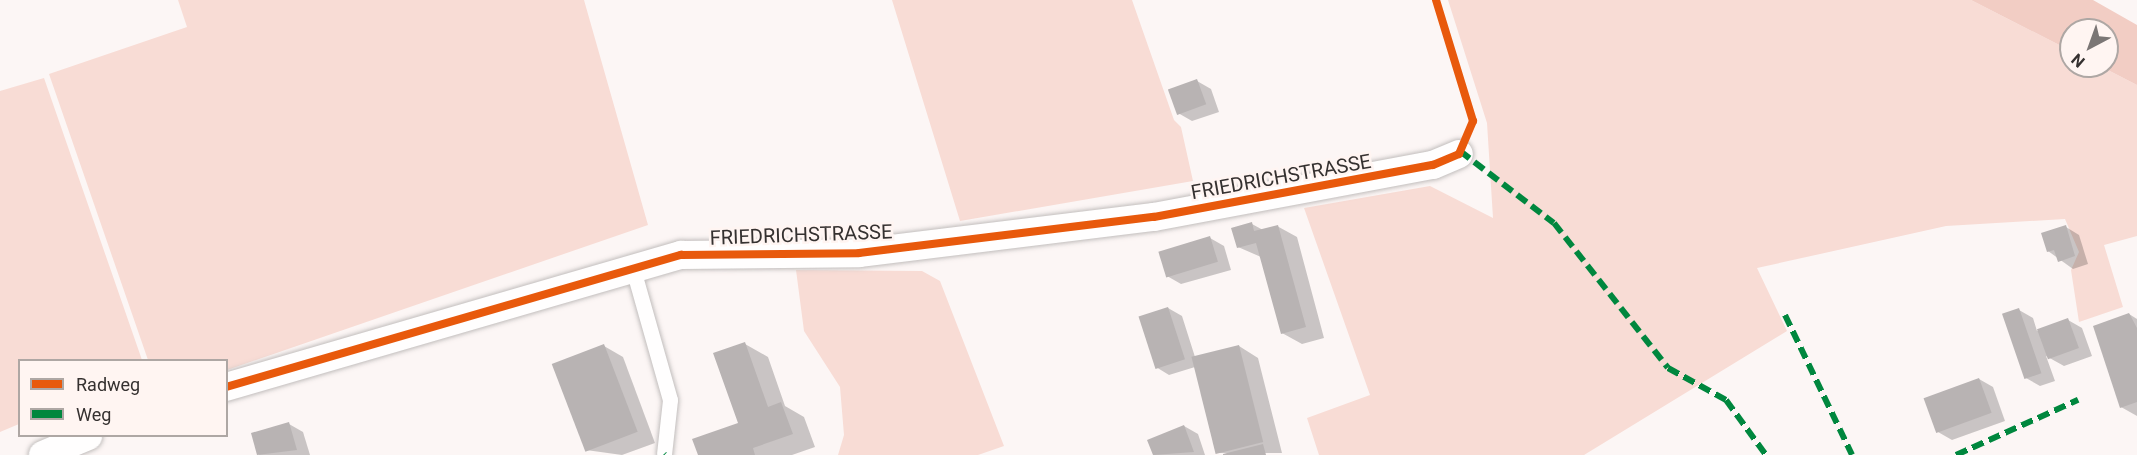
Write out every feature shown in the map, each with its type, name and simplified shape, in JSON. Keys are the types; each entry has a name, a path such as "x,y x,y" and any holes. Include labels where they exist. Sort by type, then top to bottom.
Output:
{"street":[{"name":"FRIEDRICHSTRASSE","path":"228,386 681,255 859,253 1154,217 1433,165 1459,154"},
{"path":"43,455 84,437"}],"lane":[{"path":"633,269 670,400 664,454"}],"shaded area":[{"path":"178,0 584,0 648,225 228,370 228,359 148,359 49,74 187,27"},
{"path":"892,0 1132,0 1174,120 1181,127 1193,181 960,221"},
{"path":"1448,0 1971,0 2059,45 2059,78 2119,78 2119,76 2137,85 2137,236 2104,245 2123,307 2079,322 2071,270 2079,252 2065,219 1946,226 1757,268 1787,331 1584,455 1319,455 1307,418 1370,395 1304,208 1430,186 1493,218 1487,123"},
{"path":"1971,0 2093,0 2137,25 2137,85 2119,76 2119,18 2059,18 2059,45"},
{"path":"44,78 142,359 18,359 18,424 0,432 0,91"},
{"path":"796,270 922,271 940,281 1004,446 978,455 838,455 844,435 840,387 804,331"}],"building":[{"path":"1197,79 1206,104 1177,115 1168,90"},
{"path":"1252,222 1254,231 1278,225 1306,327 1281,334 1256,243 1237,248 1231,228"},
{"path":"2066,225 2075,256 2058,262 2054,250 2047,252 2041,233"},
{"path":"1210,236 1218,262 1166,278 1158,252"},
{"path":"1168,307 1185,359 1156,369 1139,317"},
{"path":"2019,308 2041,373 2024,379 2002,314"},
{"path":"2129,313 2137,328 2137,402 2120,408 2093,326"},
{"path":"2068,318 2079,348 2048,359 2037,329"},
{"path":"745,342 768,407 781,402 793,434 753,448 755,455 698,455 692,439 738,423 713,353"},
{"path":"604,344 638,432 585,452 552,364"},
{"path":"1239,345 1263,442 1216,454 1191,357"},
{"path":"1979,378 1992,413 1936,433 1924,398"},
{"path":"289,422 297,450 257,455 251,433"},
{"path":"1184,425 1194,452 1153,455 1147,440"},
{"path":"1263,444 1266,455 1223,455 1223,454"}],"marked path":[{"path":"1460,151 1554,223 1668,368 1726,400 1766,455"},
{"path":"1785,315 1852,455"},
{"path":"1956,455 2078,400"}],"cycle path":[{"path":"228,386 681,255 859,253 1154,217 1433,165 1459,154 1473,121 1436,0"}]}
